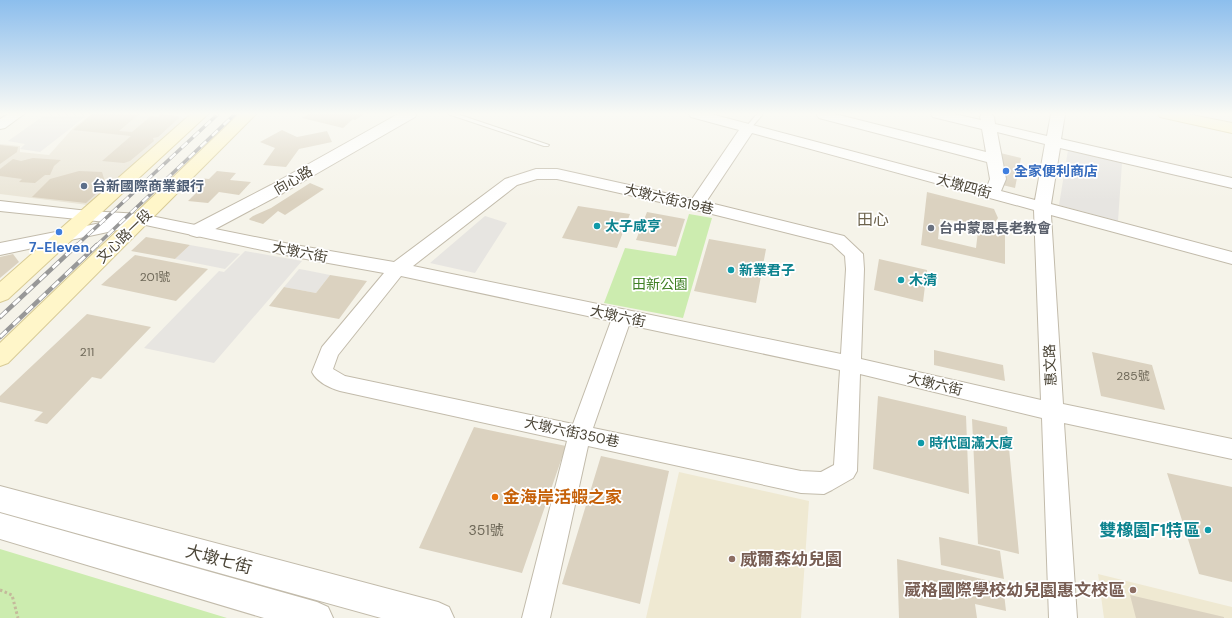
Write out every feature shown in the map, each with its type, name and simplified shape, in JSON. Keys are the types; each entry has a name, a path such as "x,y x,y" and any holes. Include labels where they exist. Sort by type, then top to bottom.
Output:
{"main road":[{"path":"0,294 168,143"},
{"name":"文心路一段","path":"0,357 219,143"}],"street":[{"name":"向心路","path":"197,231 277,189 358,143"},
{"path":"696,205 738,143"},
{"name":"大墩四街","path":"804,143 1232,258"},
{"path":"932,143 994,159"},
{"path":"992,143 998,179 992,193"},
{"name":"惠文路","path":"1054,143 1042,207 1063,618"},
{"path":"1058,143 1232,183"},
{"name":"大墩六街319巷","path":"397,269 511,182 536,174 557,174 696,205 838,240 854,254 855,269 850,364"},
{"name":"大墩六街","path":"0,206 88,216 141,219 295,251 397,269 850,364 1052,411 1232,449"},
{"path":"0,249 63,237 141,219"},
{"name":"大墩六街350巷","path":"397,269 329,352 322,372 340,383 801,482 824,483 845,471 850,364"},
{"path":"536,618 580,434 622,316"},
{"name":"大墩七街","path":"0,499 438,618"},
{"name":"大墩七街","path":"0,526 317,618"}],"lane":[{"path":"539,143 546,145"}],"path":[{"path":"0,590 12,595 18,618"}],"shaded area":[{"path":"18,143 52,143 40,152 20,149 25,144"},
{"path":"60,143 158,143 88,205 0,194 0,144 20,146 20,152 49,155"},
{"path":"1068,150 1122,163 1118,221 1059,205"},
{"path":"485,216 507,223 475,273 430,263"},
{"path":"190,245 240,254 225,269 175,259"},
{"path":"245,251 302,261 214,363 144,348 219,271 224,272"},
{"path":"299,269 330,275 316,293 284,287"},
{"name":"威爾森幼兒園","path":"679,472 809,501 801,618 646,618"},
{"name":"葳格國際學校幼兒園惠文校區","path":"1098,574 1232,607 1232,618 1104,618"}],"green space":[{"name":"田新公園","path":"689,214 712,218 683,318 604,303 625,248 676,256"},
{"path":"0,549 227,618 0,618"}],"building":[{"path":"123,143 152,143 130,161 124,163 102,161"},
{"path":"262,143 328,143 299,149 286,167 263,165 275,148"},
{"path":"0,145 18,147 17,152 0,164"},
{"name":"全家便利商店","path":"992,151 1021,158 1015,188 994,183"},
{"path":"33,158 61,160 54,166 50,175 45,175 35,183 19,182 22,179 0,176 0,169 13,159 21,161"},
{"path":"79,171 102,172 106,185 86,203 32,197 50,179"},
{"path":"217,171 236,173 230,180 251,182 239,195 219,192 208,203 188,201 199,190 189,188 199,178 209,179"},
{"path":"310,183 324,189 285,215 278,211 263,224 249,219 271,208"},
{"name":"台中蒙恩長老教會","path":"927,192 994,209 998,218 993,225 940,219 938,239 976,248 978,231 1005,235 1005,264 921,245"},
{"name":"太子咸亨","path":"578,206 630,214 617,248 562,238"},
{"path":"647,212 685,219 676,247 636,240"},
{"path":"146,237 190,245 175,259 131,251"},
{"name":"新業君子","path":"709,239 766,249 756,303 694,291"},
{"path":"13,254 19,262 0,278 0,257"},
{"path":"135,255 208,269 176,301 101,285"},
{"name":"木清","path":"879,259 927,270 923,302 874,290"},
{"path":"330,275 367,281 339,319 269,306 284,287 316,293"},
{"path":"87,314 151,327 101,379 92,377 47,424 34,421 43,412 0,402 0,396"},
{"path":"934,350 1003,365 1005,381 934,365"},
{"path":"1092,352 1152,365 1165,410 1101,396"},
{"name":"時代圓滿大廈","path":"878,396 966,416 969,494 873,469"},
{"path":"972,419 1007,427 1019,554 978,544"},
{"name":"金海岸活蝦之家","path":"474,427 566,446 522,573 419,548"},
{"path":"601,456 669,471 640,604 562,584"},
{"name":"雙橡園F1特區","path":"1167,473 1232,487 1232,582 1199,574"},
{"path":"939,537 1000,551 1004,579 941,565"},
{"path":"897,559 1003,584 1006,611 975,604 977,618 899,618"},
{"path":"1130,595 1224,617 1224,618 1136,618"}],"railway":[{"path":"76,246 187,143"},
{"path":"96,246 205,143"},
{"path":"0,317 77,245"},
{"path":"0,337 97,245"}],"place":[{"name":"全家便利商店","path":"1006,171"},
{"name":"台新國際商業銀行","path":"84,186"},
{"name":"太子咸亨","path":"597,226"},
{"name":"台中蒙恩長老教會","path":"931,228"},
{"name":"7-Eleven","path":"59,232"},
{"name":"新業君子","path":"731,270"},
{"name":"木清","path":"901,280"},
{"name":"時代圓滿大廈","path":"921,443"},
{"name":"金海岸活蝦之家","path":"495,497"},
{"name":"雙橡園F1特區","path":"1208,530"},
{"name":"威爾森幼兒園","path":"732,559"},
{"name":"葳格國際學校幼兒園惠文校區","path":"1133,590"}],"district":[{"name":"田心","path":"873,219"}]}
